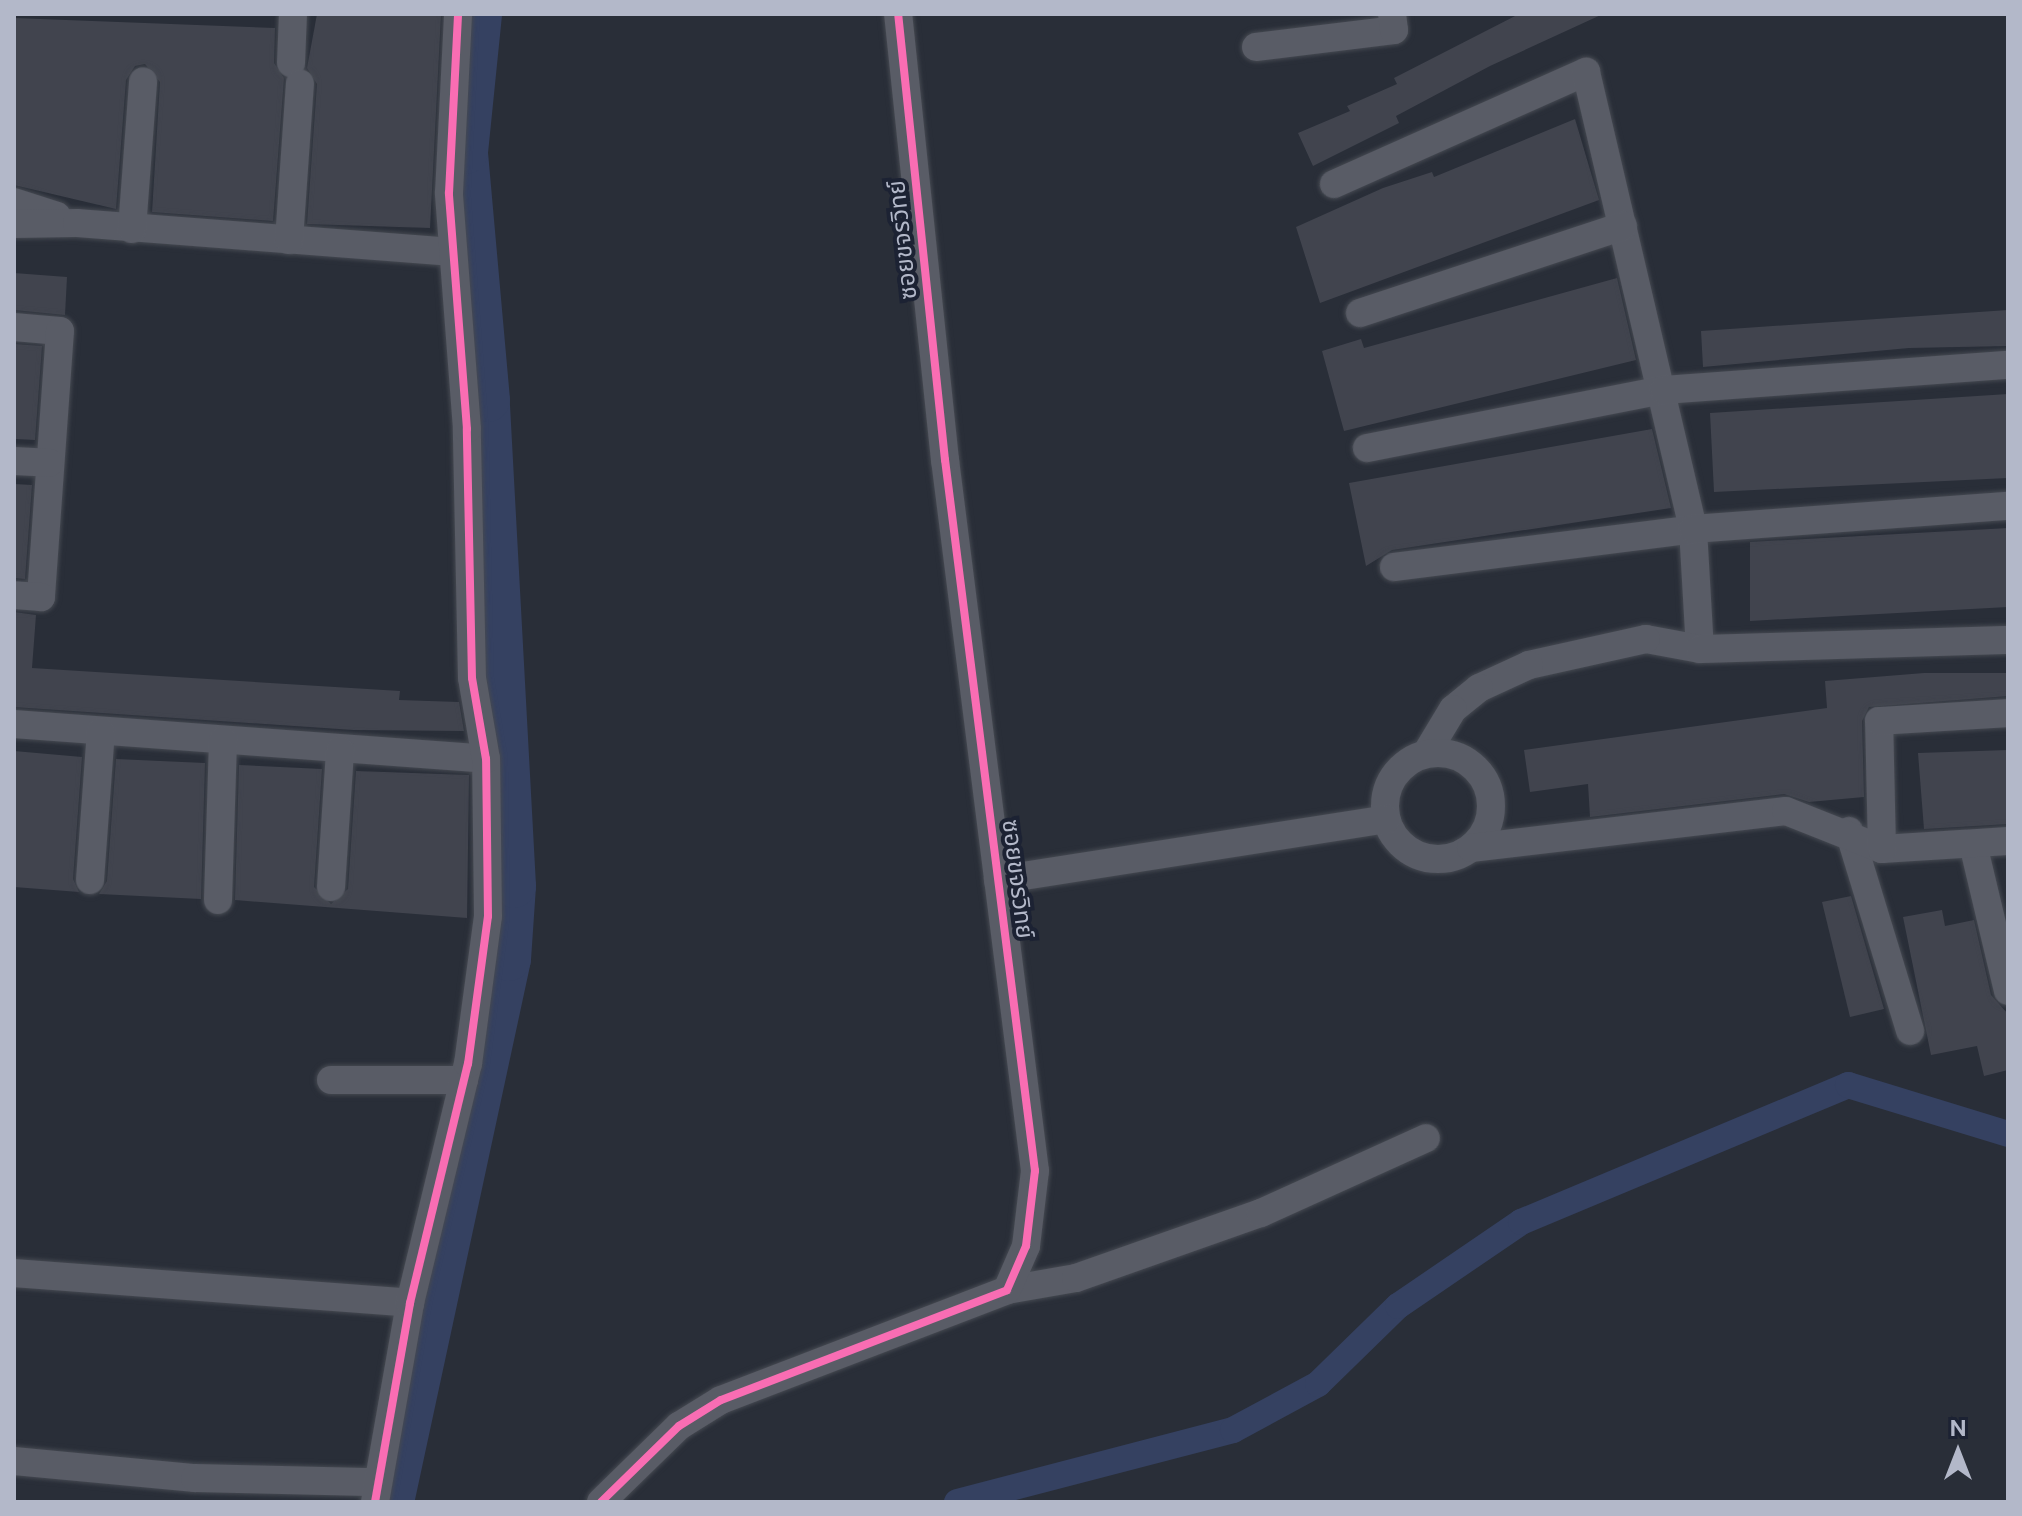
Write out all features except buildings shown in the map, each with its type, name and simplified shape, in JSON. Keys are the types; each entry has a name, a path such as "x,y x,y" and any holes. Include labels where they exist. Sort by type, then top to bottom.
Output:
{"street":[{"path":"289,240 296,73 293,14"},
{"path":"14,1461 377,1492 410,1303 464,1080 488,916 486,759 472,678 467,429 453,252 449,115 458,14"},
{"name":"ซอยขจรวิทย์","path":"898,14 998,880 1035,1171 1026,1246 1007,1290"},
{"path":"1256,47 1394,30 1392,14"},
{"path":"1334,184 1586,72 1664,390 1693,529 1700,649"},
{"path":"132,229 143,81"},
{"path":"14,202 77,223"},
{"path":"14,224 77,223 453,252"},
{"path":"1360,313 1623,226"},
{"path":"14,327 60,331 41,597 14,595"},
{"path":"1367,448 1664,390 2008,365"},
{"path":"14,461 49,463"},
{"path":"1394,567 1693,529 2008,506"},
{"path":"2008,640 1700,649 1646,639 1529,665 1479,688 1453,709 1426,754 1397,771 1384,802 1386,819 1403,847 1419,856 1455,857 1471,848 1765,812 1797,812 1849,831 1882,849 2008,841"},
{"path":"1882,849 1879,721 2008,713"},
{"path":"14,724 486,759"},
{"path":"90,880 101,731"},
{"path":"218,900 223,740"},
{"path":"331,887 340,750"},
{"path":"1426,754 1460,758 1486,783 1490,818 1471,848"},
{"path":"998,880 1386,819"},
{"path":"1849,831 1910,1031"},
{"path":"1973,844 2008,991"},
{"path":"331,1080 464,1080"},
{"path":"603,1499 679,1426 721,1400 1007,1290 1076,1278 1261,1213 1426,1138"},
{"path":"14,1273 410,1303"}],"waterway":[{"path":"392,1502 509,959 514,886 488,400 466,152 480,14"},
{"path":"957,1502 1233,1430 1318,1384 1398,1306 1521,1222 1848,1085 2008,1134"}],"cycle path":[{"path":"375,1502 410,1303 468,1064 488,916 486,759 472,678 467,429 449,193 458,14"},
{"path":"601,1502 679,1426 721,1400 1007,1290 1026,1246 1035,1171 945,460 898,14"}]}
